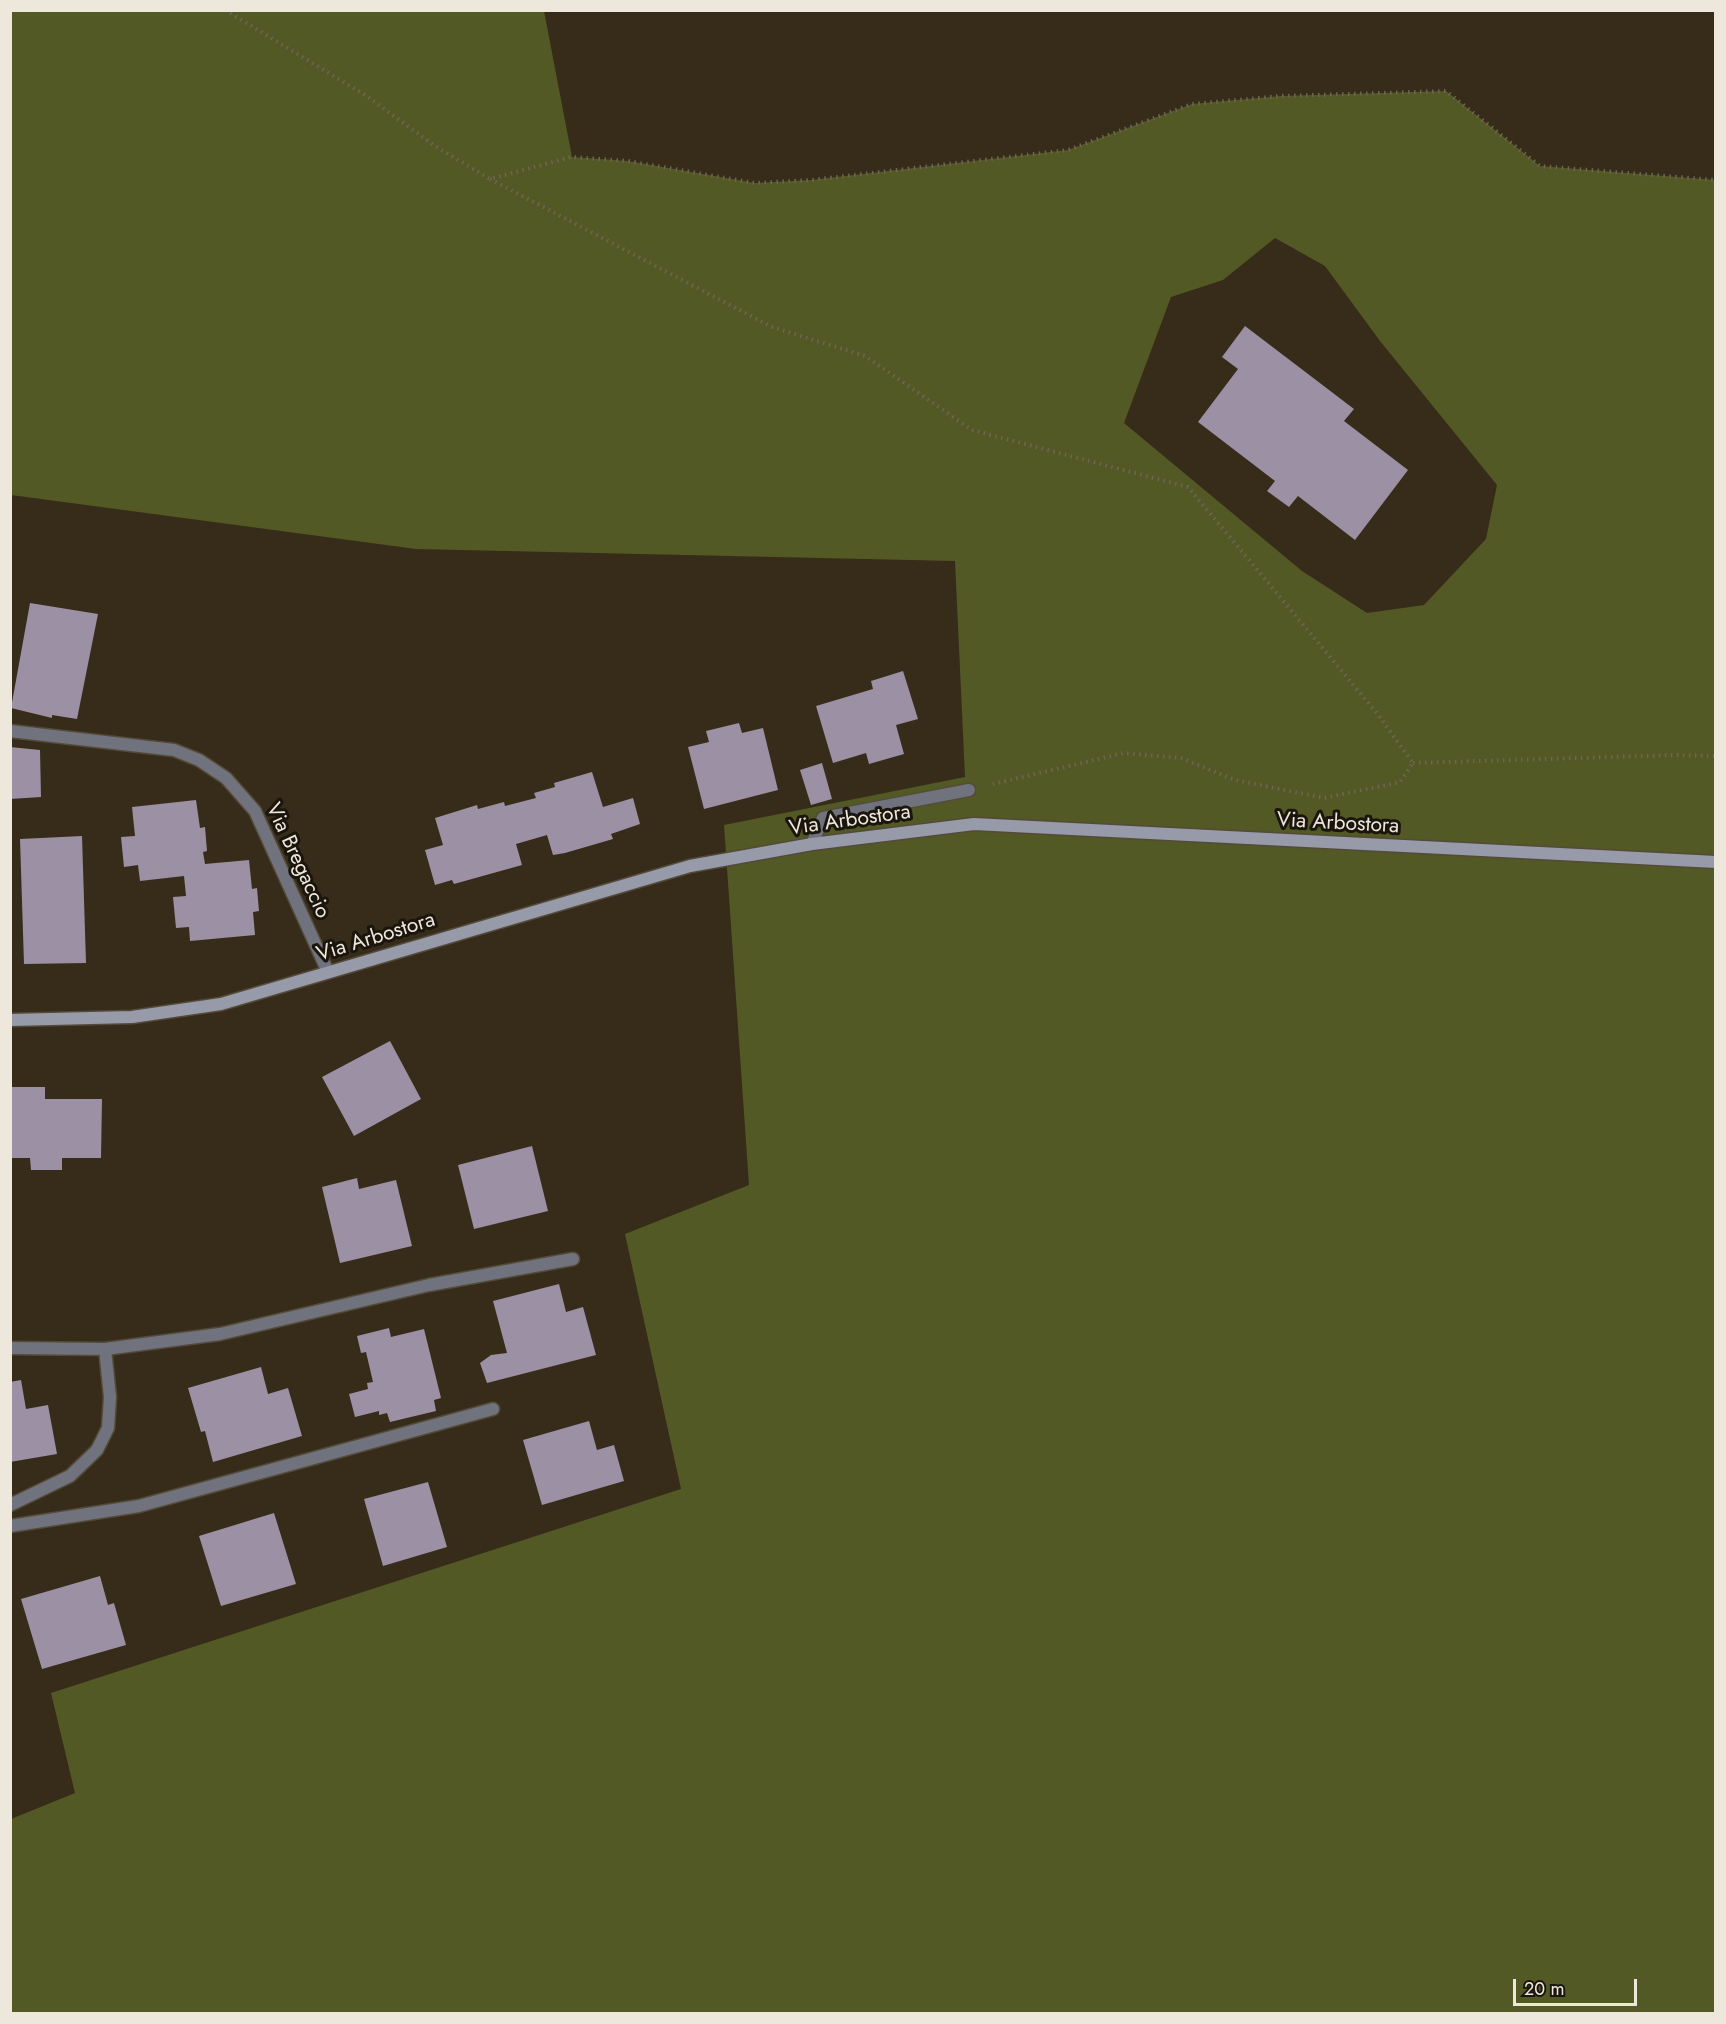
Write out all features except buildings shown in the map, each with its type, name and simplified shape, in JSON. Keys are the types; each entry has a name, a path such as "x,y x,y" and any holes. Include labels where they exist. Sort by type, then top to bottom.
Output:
{"street":[{"name":"Via Bregaccio","path":"10,731 174,750 199,760 226,778 255,812 328,972"},
{"path":"812,844 823,818 969,790"},
{"name":"Via Arbostora","path":"10,1020 132,1017 210,1005 690,866 812,844 974,824 1716,862"},
{"path":"10,1348 105,1349 220,1334 429,1285 573,1258"},
{"path":"10,1505 70,1476 97,1450 108,1428 110,1397 105,1349"},
{"path":"10,1526 139,1506 493,1409"}],"path":[{"path":"225,10 366,95 435,146 490,179 772,327 865,356 972,430 1188,487 1377,712 1413,763"},
{"path":"490,179 571,157 628,161 755,183 811,180 1068,150 1192,104 1281,96 1446,91 1539,166 1716,180"},
{"path":"969,790 1124,753 1181,758 1235,780 1324,798 1400,782 1413,763"},
{"path":"1413,763 1676,755 1716,756"}],"green space":[{"path":"11,11 544,11 572,157 628,161 755,183 811,180 1068,150 1192,104 1281,96 1446,91 1540,166 1715,180 1715,2013 11,2013 11,1819 75,1793 51,1693 681,1489 625,1234 749,1185 724,825 965,777 955,561 416,549 11,495","holes":["1275,238 1325,266 1380,341 1497,485 1486,539 1424,605 1367,613 1302,571 1124,423 1171,297 1223,280"]}]}
